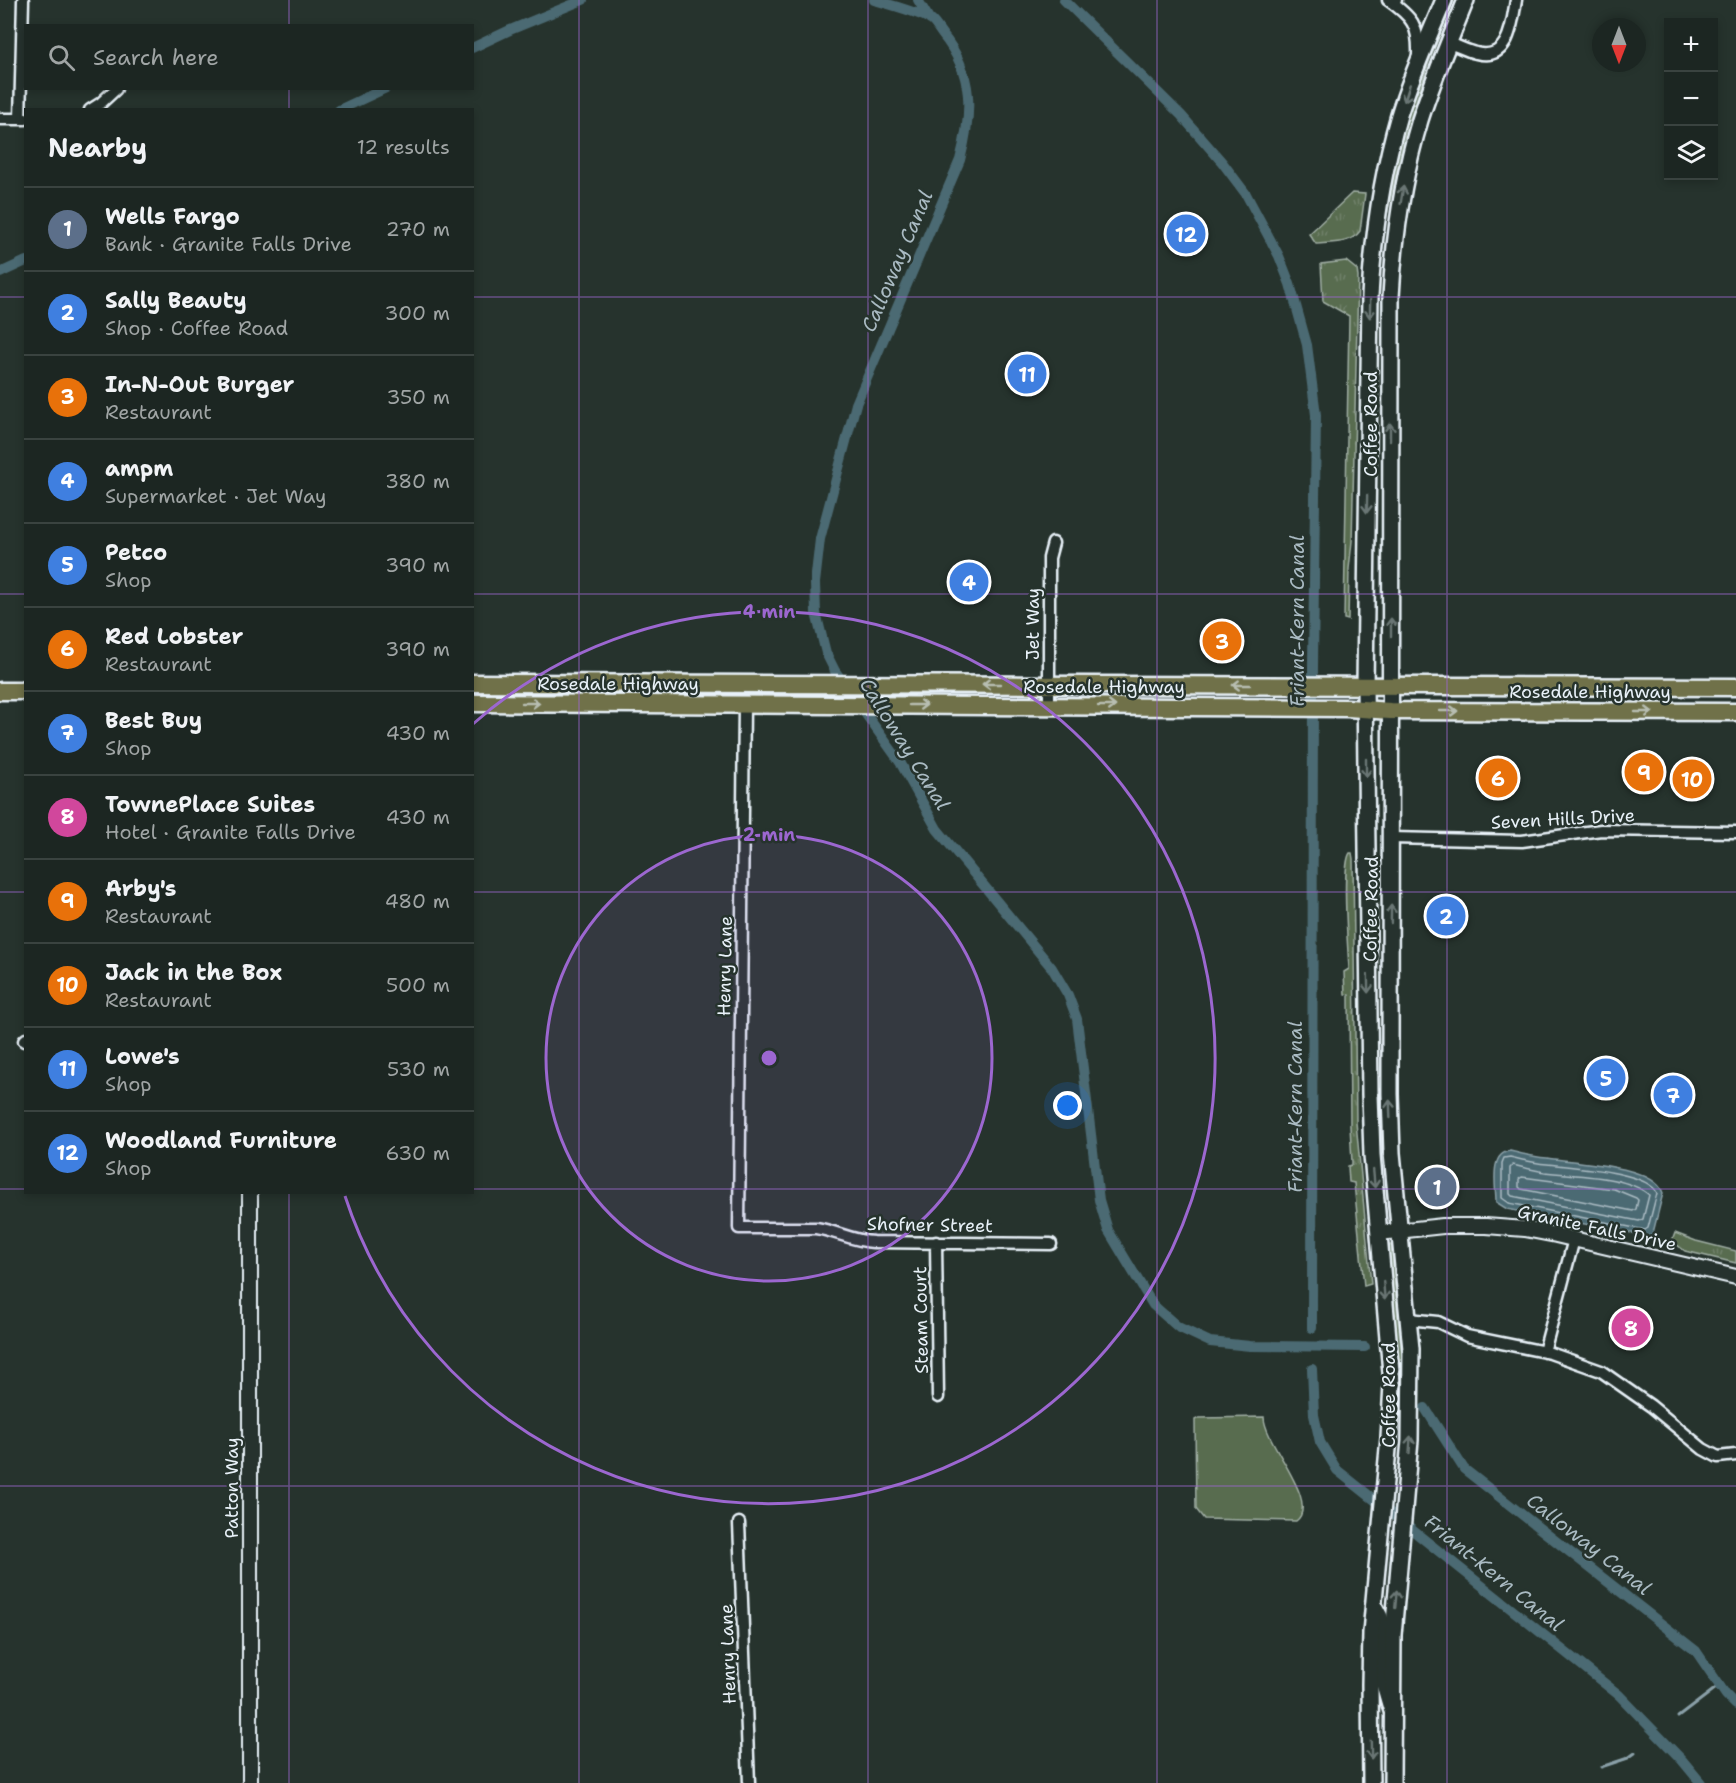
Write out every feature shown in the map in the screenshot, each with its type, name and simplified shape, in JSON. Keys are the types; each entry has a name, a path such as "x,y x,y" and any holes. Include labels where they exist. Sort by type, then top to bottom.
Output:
{"main road":[{"name":"Coffee Road","path":"1371,1783 1370,1684 1392,1384 1372,1155 1370,1094 1365,686 1370,296 1372,251 1390,150 1418,64 1444,0"},
{"name":"Coffee Road","path":"1392,1783 1393,1635 1410,1440 1410,1349 1392,1153 1390,1094 1391,297 1393,253 1411,152 1432,85 1466,0"},
{"path":"0,680 24,680"},
{"name":"Rosedale Highway","path":"474,683 745,683 825,694 872,705 1340,708 1390,711 1736,712"},
{"path":"625,704 645,695 720,696 736,691 745,683"},
{"name":"Rosedale Highway","path":"474,703 744,704 825,694 864,684 1736,687"},
{"path":"0,691 24,690"},
{"path":"0,700 24,701"}],"street":[{"path":"0,119 23,119 23,0"},
{"name":"Coffee Road","path":"1388,0 1396,0"},
{"name":"Coffee Road","path":"1388,0 1406,12 1415,25 1419,41 1418,64"},
{"path":"1449,43 1477,54 1495,52 1510,35 1516,0"},
{"path":"93,108 115,90"},
{"name":"Jet Way","path":"1049,706 1049,558 1053,543"},
{"name":"Henry Lane","path":"739,1228 744,704"},
{"name":"Seven Hills Drive","path":"1391,838 1522,841 1601,830 1736,832"},
{"name":"Patton Way","path":"250,1194 250,1783"},
{"name":"Granite Falls Drive","path":"1379,1233 1443,1226 1496,1226 1525,1229 1736,1277"},
{"name":"Shofner Street","path":"739,1228 816,1228 865,1242 1051,1244"},
{"path":"1544,1352 1574,1239"},
{"name":"Steam Court","path":"936,1242 938,1397"},
{"path":"1408,1319 1438,1322 1467,1336 1544,1352 1601,1371 1651,1406 1703,1449 1718,1457 1736,1455"},
{"name":"Henry Lane","path":"739,1523 749,1783"},
{"path":"1375,1602 1382,1615 1383,1625 1382,1686 1392,1719"}],"green space":[{"path":"1450,0 1454,0 1429,62 1405,134 1382,237 1385,206 1398,145"},
{"path":"1352,193 1365,194 1360,231 1346,241 1316,244 1309,234"},
{"path":"1346,261 1357,270 1358,277 1348,620 1344,619 1349,316 1323,301 1321,264"},
{"path":"1350,853 1353,859 1356,1122 1371,1284 1364,1286 1354,1183 1349,1182 1348,1166 1352,1165 1349,995 1345,994 1344,972 1349,969 1345,890 1347,861"},
{"path":"1675,1233 1736,1251 1736,1263 1685,1251 1672,1241"},
{"path":"1390,1245 1402,1360 1396,1360 1387,1253"},
{"path":"1264,1417 1266,1428 1297,1487 1302,1500 1302,1512 1296,1521 1204,1519 1196,1509 1195,1420 1199,1418"}],"water":[{"path":"1510,1151 1537,1157 1611,1166 1645,1176 1663,1193 1652,1237 1507,1209 1496,1202 1495,1171 1499,1158 1503,1153"}],"waterway":[{"name":"Calloway Canal","path":"474,47 583,0"},
{"name":"Calloway Canal","path":"874,0 920,14 934,23 953,49 965,79 968,95 967,127 960,160 856,404 820,539 815,583 816,613 826,653 835,671 900,762 937,829 1052,968 1068,995 1077,1019 1099,1200 1108,1230 1153,1305 1178,1327 1210,1342 1250,1346 1365,1347"},
{"path":"918,0 930,20"},
{"name":"Friant-Kern Canal","path":"1064,0 1181,115 1246,194 1279,256 1290,284 1307,345 1316,415 1313,667 1312,1328"},
{"name":"Calloway Canal","path":"343,108 382,90"},
{"name":"Calloway Canal","path":"0,273 24,262"},
{"name":"Friant-Kern Canal","path":"1312,1369 1314,1415 1320,1442 1337,1470 1619,1695 1701,1783"},
{"name":"Calloway Canal","path":"1425,1408 1464,1469 1696,1651 1726,1695 1736,1705"},
{"path":"1678,1717 1720,1685"},
{"path":"1601,1767 1628,1758 1635,1753"}],"place":[{"name":"Woodland Furniture","path":"1186,234"},
{"name":"Lowe's","path":"1027,374"},
{"name":"ampm","path":"969,582"},
{"name":"In-N-Out Burger","path":"1222,641"},
{"name":"Arby's","path":"1644,772"},
{"name":"Red Lobster","path":"1498,778"},
{"name":"Jack in the Box","path":"1692,779"},
{"name":"Sally Beauty","path":"1446,916"},
{"name":"Petco","path":"1606,1078"},
{"name":"Best Buy","path":"1673,1095"},
{"name":"Wells Fargo","path":"1437,1187"},
{"name":"TownePlace Suites","path":"1631,1328"}]}
